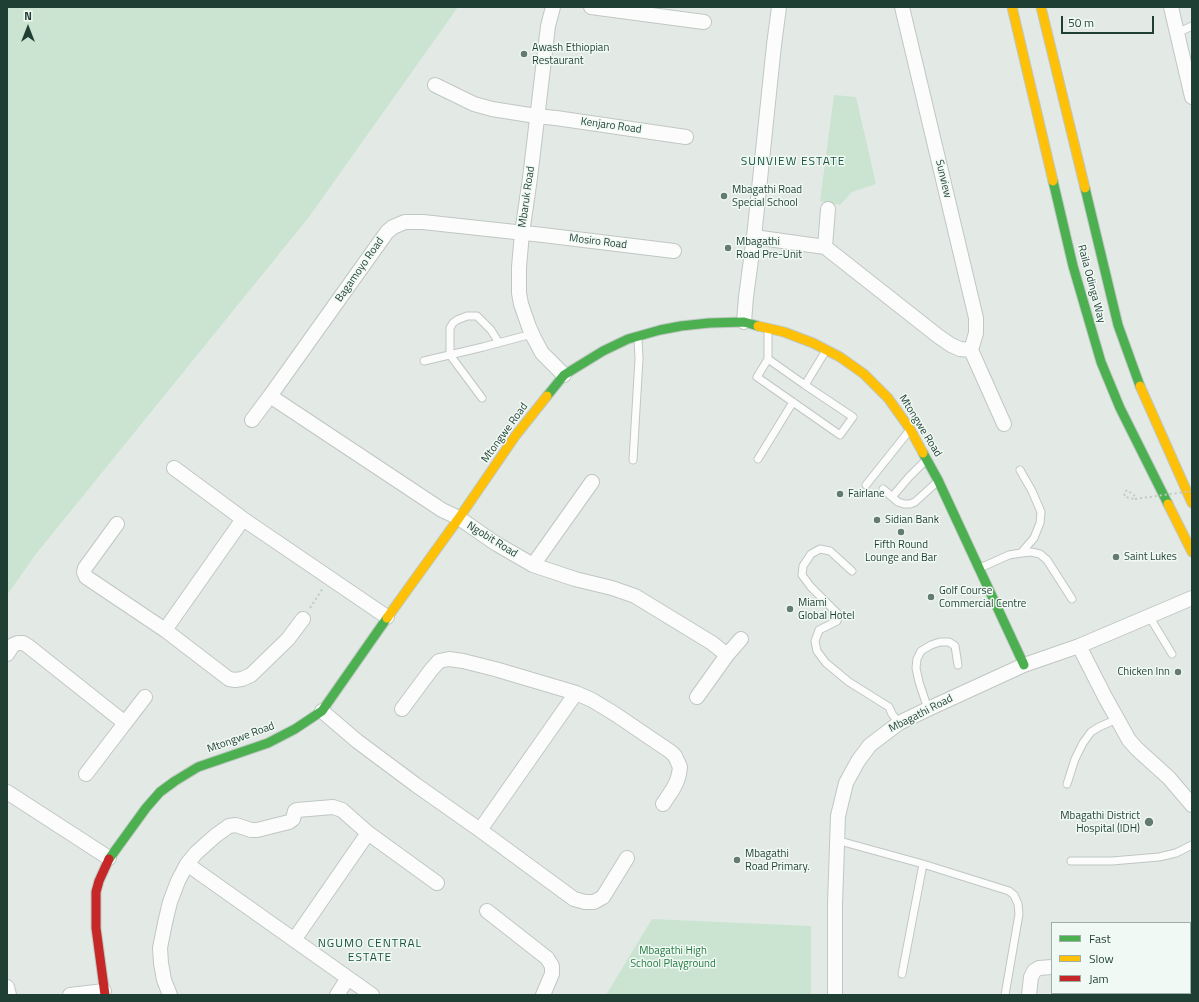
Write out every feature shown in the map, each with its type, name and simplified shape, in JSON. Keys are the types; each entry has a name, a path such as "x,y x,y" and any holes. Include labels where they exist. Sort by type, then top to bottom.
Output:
{"street":[{"name":"Mbaruk Road","path":"553,7 548,26 536,116 519,267 521,304 532,334 542,353 564,375"},
{"path":"591,7 704,22"},
{"path":"744,322 779,7"},
{"name":"Sunview","path":"902,7 976,318 976,333 970,350"},
{"name":"Raila Odinga Way","path":"1012,7 1069,251 1101,362 1120,408 1192,552"},
{"path":"1171,7 1192,98"},
{"name":"Raila Odinga Way","path":"1037,9 1044,19 1118,325 1136,377 1192,503"},
{"path":"1017,28 1018,17 1022,14"},
{"name":"Kenjaro Road","path":"435,85 474,104 492,109 686,137"},
{"path":"825,247 828,209"},
{"name":"Bagamoyo Road","path":"252,420 387,232 393,227 405,222 423,222 522,233"},
{"name":"Mosiro Road","path":"522,233 674,251"},
{"path":"754,237 825,247 938,336 960,349 970,350 1004,424"},
{"name":"Mtongwe Road","path":"104,993 96,928 96,892 109,858 146,808 160,792 198,767 268,743 295,729 322,711 516,436 551,390 564,375 603,351 628,339 681,326 709,323 744,322 784,332 813,343 840,357 864,374 888,398 910,430 938,480 1024,665"},
{"name":"Ngobit Road","path":"270,396 442,510 459,518 495,543 532,565 636,596 701,636 727,655"},
{"path":"174,468 243,519 388,617"},
{"path":"532,565 592,482"},
{"path":"165,630 243,519"},
{"path":"117,524 85,568 84,572 86,578 165,630 229,679 242,679 251,675 288,639 303,619"},
{"name":"Mbagathi Road","path":"835,995 836,840 838,816 846,783 858,761 870,745 900,723 1024,665 1079,646 1192,598"},
{"path":"697,697 727,655 741,639"},
{"path":"7,654 13,645 18,643 28,646 125,723"},
{"path":"1079,646 1095,679 1129,740 1169,778 1192,804"},
{"path":"402,709 439,661 449,659 495,669 576,693 592,700 615,714 675,756 680,767 679,774 675,785 663,804"},
{"path":"480,830 576,693"},
{"path":"86,774 145,697"},
{"path":"322,711 357,741 574,899 585,902 594,902 603,897 627,858"},
{"path":"7,792 109,858"},
{"path":"170,995 164,980 160,948 170,902 178,881 187,864 196,852 229,826 236,825 251,830 257,830 290,822 293,819 295,811 297,810 333,807 342,810 368,833 437,883"},
{"path":"294,940 368,833"},
{"path":"187,864 372,995"},
{"path":"487,911 547,958 552,966 552,974 543,995"},
{"path":"1029,995 1031,978 1034,971 1039,968 1051,967"},
{"path":"337,995 348,978"},
{"path":"7,987 8,995"},
{"path":"70,995 104,993"}],"lane":[{"path":"1177,33 1192,26"},
{"path":"482,398 450,354 450,328 457,320 467,316 477,316 492,330 499,343"},
{"path":"768,328 768,360 757,377 840,435 853,416 768,360"},
{"path":"424,361 532,334"},
{"path":"633,460 639,359 638,336"},
{"path":"805,385 826,350"},
{"path":"758,459 792,402"},
{"path":"866,485 910,430"},
{"path":"892,497 916,469 927,460"},
{"path":"1020,470 1032,491 1041,512 1040,523 1034,538 1021,553"},
{"path":"883,489 898,502 910,504 915,502 938,480"},
{"path":"852,571 830,551 820,550 811,554 803,566 802,575 811,587 839,615 837,621 820,630 815,641 817,651 826,663 849,682 889,707 892,714 900,723"},
{"path":"979,568 1010,555 1031,552 1040,554 1047,560 1072,599"},
{"path":"1149,616 1172,654"},
{"path":"928,709 916,668 917,659 921,651 930,645 940,642 949,642 955,646 958,665"},
{"path":"1067,784 1075,759 1083,743 1091,732 1099,726 1117,719"},
{"path":"836,840 923,864 1009,891 1014,895 1018,904 1019,914 1004,995"},
{"path":"1071,861 1112,861 1159,857 1176,853 1192,845"},
{"path":"902,974 923,864"}],"path":[{"path":"1135,496 1127,490 1124,493 1126,497 1135,499 1192,491"},
{"path":"303,619 329,578"}],"green space":[{"path":"7,7 458,7 309,217 36,554 7,595"},
{"path":"834,95 856,97 876,184 852,192 840,205 820,201"},
{"name":"Mbagathi High School Playground","path":"652,919 811,926 811,995 606,995"}],"traffic: fast":[{"path":"1053,181 1073,266 1101,362 1120,408 1168,504"},
{"path":"1085,188 1118,325 1140,386"},
{"path":"547,396 564,375 603,351 628,339 660,330 709,323 744,322 758,326"},
{"path":"923,453 938,480 1024,665"},
{"path":"109,859 146,808 160,792 175,781 198,767 268,743 295,729 322,711 387,618"}],"traffic: slow":[{"path":"1012,7 1053,181"},
{"path":"1041,7 1085,188"},
{"path":"758,326 784,332 813,343 840,357 864,374 888,398 910,429 923,453"},
{"path":"1140,386 1192,503"},
{"path":"387,618 459,518 516,435 547,396"},
{"path":"1168,504 1192,552"}],"traffic: jam":[{"path":"105,995 96,928 96,892 99,881 109,859"}],"place":[{"name":"Awash Ethiopian Restaurant","path":"524,54"},
{"name":"Mbagathi Road Special School","path":"724,196"},
{"name":"Mbagathi Road Pre-Unit","path":"728,248"},
{"name":"Fairlane","path":"840,494"},
{"name":"Sidian Bank","path":"877,520"},
{"name":"Fifth Round Lounge and Bar","path":"901,532"},
{"name":"Saint Lukes","path":"1116,557"},
{"name":"Golf Course Commercial Centre","path":"931,597"},
{"name":"Miami Global Hotel","path":"790,609"},
{"name":"Chicken Inn","path":"1178,672"},
{"name":"Mbagathi District Hospital (IDH)","path":"1149,822"},
{"name":"Mbagathi Road Primary.","path":"737,860"}],"district":[{"name":"SUNVIEW ESTATE","path":"793,162"},
{"name":"NGUMO CENTRAL ESTATE","path":"370,951"}]}
